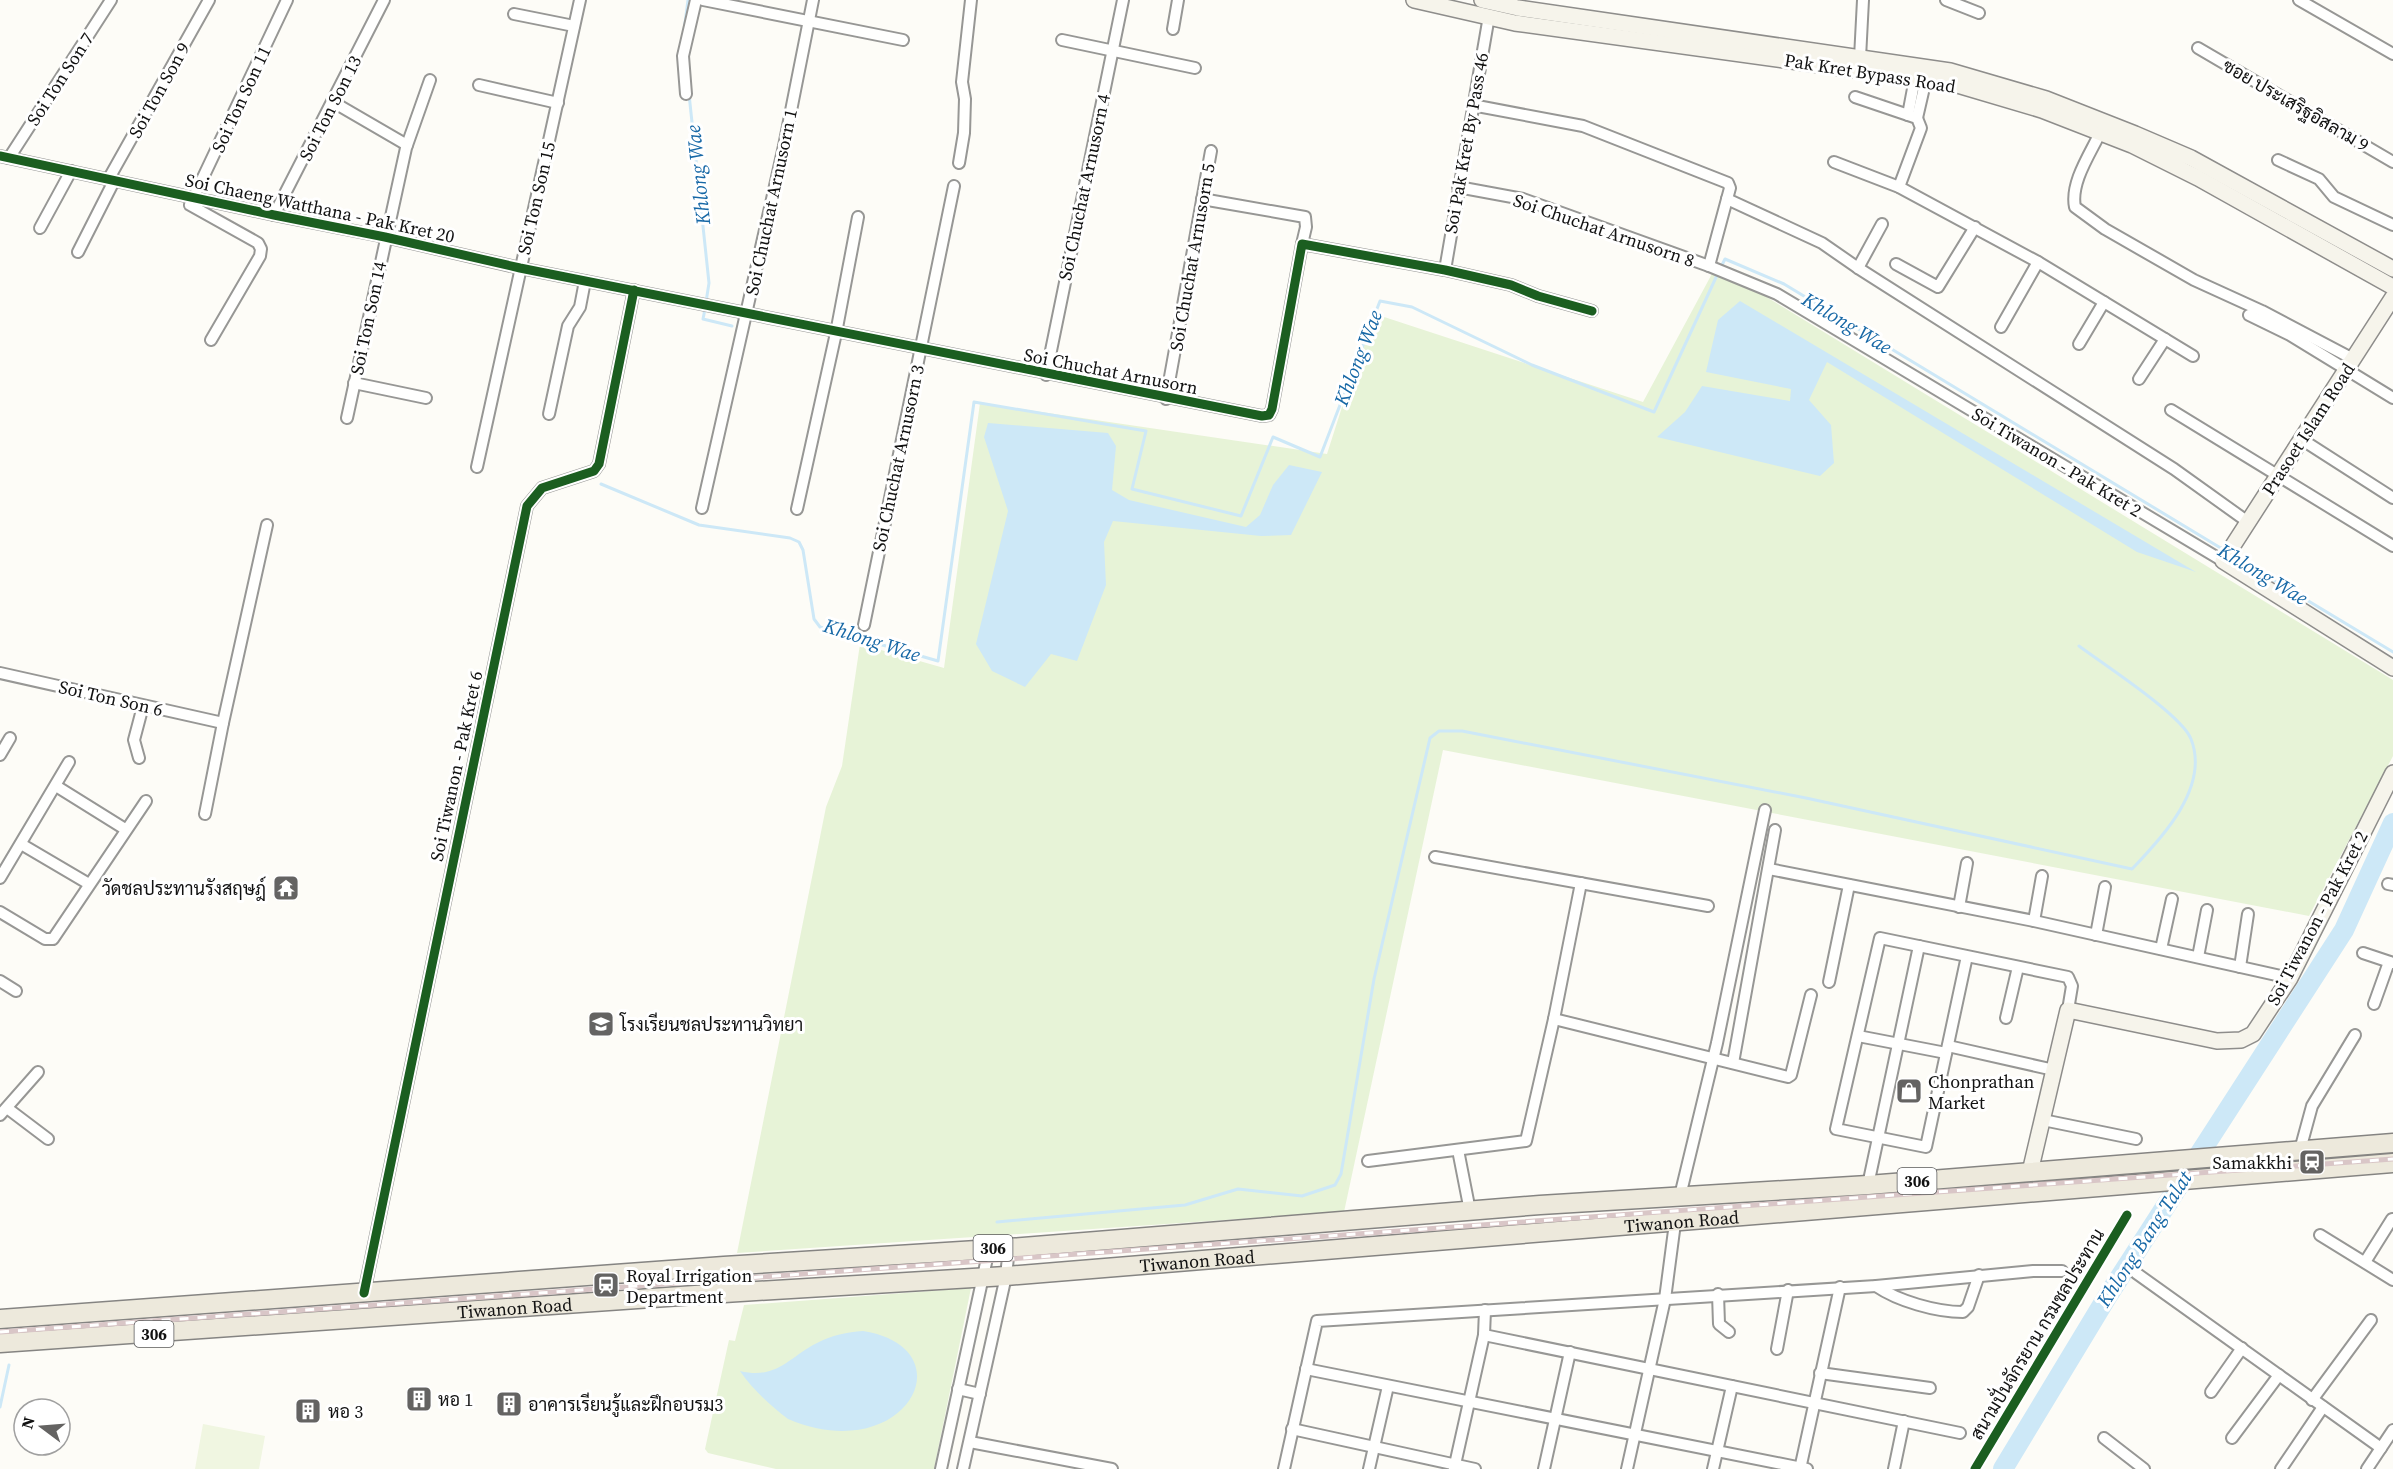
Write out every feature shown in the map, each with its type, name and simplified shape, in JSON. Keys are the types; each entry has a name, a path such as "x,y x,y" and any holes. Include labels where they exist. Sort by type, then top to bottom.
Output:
{"main road":[{"name":"Pak Kret Bypass Road","path":"1414,0 1518,8 1950,71 2046,99 2191,158 2393,269"},
{"name":"Pak Kret Bypass Road","path":"1488,5 1515,23 1951,83 2042,110 2132,145 2198,178 2393,287"},
{"name":"Prasoet Islam Road","path":"2226,555 2393,297"},
{"name":"Soi Tiwanon - Pak Kret 2","path":"2226,555 2393,668"},
{"name":"Soi Tiwanon - Pak Kret 2","path":"2068,1010 2217,1041 2241,1040 2253,1034 2290,978 2393,772"},
{"path":"2030,1172 2068,1010"},
{"name":"Tiwanon Road","path":"0,1319 1009,1248 1470,1211 1868,1185 2393,1143"},
{"name":"Tiwanon Road","path":"0,1343 1006,1276 2393,1163"},
{"path":"1675,1222 1680,1196"},
{"path":"306,1297 307,1323"},
{"path":"153,1334 155,1308"}],"street":[{"name":"Soi Ton Son 7","path":"5,157 111,0"},
{"name":"Soi Ton Son 9","path":"78,252 111,180 209,0"},
{"name":"Soi Ton Son 11","path":"194,198 287,0"},
{"name":"Soi Ton Son 13","path":"274,215 384,0"},
{"name":"Soi Ton Son 15","path":"477,467 580,0"},
{"path":"686,94 683,56 696,0"},
{"path":"703,0 903,40"},
{"name":"Soi Chuchat Arnusorn 1","path":"702,508 784,146 813,0"},
{"path":"959,163 966,99 962,82 971,0"},
{"name":"Soi Chuchat Arnusorn 4","path":"1046,375 1124,0"},
{"path":"1173,29 1178,0"},
{"path":"1860,58 1863,0"},
{"path":"1947,0 1979,13"},
{"path":"2299,0 2393,54"},
{"name":"Soi Pak Kret By Pass 46","path":"1445,270 1488,5"},
{"path":"514,14 574,26"},
{"path":"1062,40 1195,68"},
{"name":"ซอย ประเสริฐอิสลาม 9","path":"2198,48 2393,162"},
{"path":"1913,117 1920,78"},
{"name":"Soi Ton Son 14","path":"347,418 407,145 430,80"},
{"path":"479,86 558,103"},
{"path":"1855,97 1913,117 1921,128 1899,187"},
{"path":"333,102 407,145"},
{"path":"1473,105 1583,126 1728,183 1730,188 1716,269"},
{"path":"2100,133 2075,189 2073,196 2075,207 2105,229 2194,280 2262,310 2349,365 2393,398"},
{"name":"Soi Chuchat Arnusorn 5","path":"1166,399 1211,151"},
{"name":"Soi Chaeng Watthana - Pak Kret 20","path":"5,157 385,237 520,268 634,290"},
{"path":"2278,160 2319,179 2334,197 2393,225"},
{"path":"1834,162 1899,187 2038,261 2193,356"},
{"path":"40,228 71,171"},
{"name":"Soi Chuchat Arnusorn 3","path":"864,625 954,186"},
{"name":"Soi Chuchat Arnusorn 8","path":"1458,187 1523,200 1716,269"},
{"path":"194,198 190,205 258,243 261,249 260,256 211,340"},
{"path":"1202,199 1305,217 1306,227 1302,244 1445,270 1511,285 1538,296 1592,311"},
{"path":"1727,200 1822,243 2174,469 2248,522"},
{"path":"798,509 858,217"},
{"path":"1858,268 1882,224"},
{"path":"1896,264 1938,287 1975,227"},
{"name":"Soi Chuchat Arnusorn","path":"634,290 836,333 1262,416 1269,415 1272,409 1302,244"},
{"path":"2001,327 2038,261"},
{"name":"Soi Tiwanon - Pak Kret 2","path":"1716,269 1777,294 2226,555"},
{"path":"549,414 568,326 580,307 585,281"},
{"name":"Soi Tiwanon - Pak Kret 6","path":"363,1293 526,506 542,488 594,471 599,464 634,290"},
{"path":"2079,344 2104,302"},
{"path":"2249,315 2349,365"},
{"path":"2139,379 2165,339"},
{"path":"354,383 426,398"},
{"path":"2171,410 2393,546"},
{"path":"2301,439 2393,498"},
{"path":"205,813 267,525"},
{"name":"Soi Ton Son 6","path":"0,673 223,723"},
{"path":"139,758 134,740 143,706"},
{"path":"0,755 10,738"},
{"path":"0,878 69,762"},
{"path":"56,786 125,829"},
{"path":"0,912 45,939 51,940 56,937 125,829 146,801"},
{"path":"1680,1196 1713,1057 1765,810"},
{"path":"1733,1063 1775,830"},
{"path":"21,844 90,884"},
{"path":"1435,856 1708,906"},
{"path":"1959,907 1967,864"},
{"path":"1769,869 2034,921 2290,978"},
{"path":"2034,921 2042,876"},
{"path":"1368,1161 1526,1141 1554,1019 1581,883"},
{"path":"1829,981 1849,885"},
{"path":"2096,935 2105,887"},
{"path":"2161,949 2172,899"},
{"path":"2198,957 2207,910"},
{"path":"2240,967 2248,914"},
{"path":"1967,956 1926,1147 1836,1129 1880,938 1967,956 2018,967 2068,977 2072,986 2068,1010"},
{"path":"1868,1185 1919,946"},
{"path":"2363,953 2391,962 2374,1004"},
{"path":"2006,1018 2018,967"},
{"path":"0,981 16,991"},
{"path":"1554,1019 1784,1076 1791,1075 1811,995"},
{"path":"2300,1150 2312,1106 2355,1035"},
{"path":"1858,1036 1947,1049 2054,1070"},
{"path":"39,1072 3,1111 48,1139"},
{"path":"2043,1120 2136,1139"},
{"path":"1458,1150 1470,1211"},
{"path":"2365,1262 2392,1219"},
{"path":"1627,1469 1665,1299 1675,1222"},
{"path":"2320,1235 2365,1262 2391,1274"},
{"path":"963,1469 1006,1276 1009,1248"},
{"path":"941,1469 989,1249"},
{"path":"1284,1469 1317,1321 1718,1294 1876,1286 1979,1275 2062,1271"},
{"path":"2136,1273 2381,1448"},
{"path":"1876,1286 1895,1297 1952,1312 1963,1312 1968,1307 1979,1275"},
{"path":"1306,1369 1803,1468 1820,1373 1840,1287"},
{"path":"1777,1349 1788,1290"},
{"path":"1718,1294 1719,1324 1729,1332"},
{"path":"1454,1467 1484,1335 1485,1310"},
{"path":"2312,1400 2371,1320"},
{"path":"1484,1335 1960,1433"},
{"path":"2211,1392 2242,1348"},
{"path":"1544,1469 1570,1352"},
{"path":"1820,1373 1930,1388"},
{"path":"2232,1438 2279,1375"},
{"path":"1369,1469 1388,1386"},
{"path":"1713,1469 1732,1386"},
{"path":"958,1389 981,1394"},
{"path":"2281,1469 2323,1407"},
{"path":"1894,1469 1904,1421"},
{"path":"1292,1429 1454,1467 1474,1469"},
{"path":"2367,1469 2393,1430"},
{"path":"2104,1438 2144,1469"},
{"path":"970,1442 1105,1468"}],"green space":[{"path":"1714,270 1755,290 2393,680 2393,756 2309,916 1443,750 1344,1212 737,1253 826,807 842,766 860,644 944,668 980,403 1327,454 1372,313 1643,402"},
{"path":"971,1288 934,1469 776,1469 708,1453 705,1449 729,1340 735,1341 744,1305"},
{"path":"203,1424 265,1436 259,1469 195,1469"}],"water":[{"path":"1740,301 2196,572 2137,552 1827,362 1809,400 1831,425 1834,463 1820,476 1657,437 1685,412 1702,386 1790,401 1791,389 1706,372 1718,320"},
{"path":"988,423 1108,433 1116,446 1112,490 1129,500 1246,527 1260,515 1273,485 1289,465 1322,472 1291,535 1261,536 1113,521 1104,542 1106,585 1077,661 1051,654 1025,687 992,671 976,644 1008,511 984,437"},
{"path":"863,1331 895,1342 913,1359 917,1379 910,1400 892,1418 864,1429 829,1430 788,1419 762,1397 740,1371 753,1373 773,1370 823,1340 840,1334"}],"waterway":[{"name":"Khlong Wae","path":"684,31 688,0"},
{"name":"Khlong Wae","path":"689,94 709,283 706,302"},
{"name":"Khlong Wae","path":"1721,267 1725,259 1784,284 2224,550"},
{"name":"Khlong Wae","path":"601,484 699,525 790,538 799,542 803,550 814,619 820,627 938,661 974,402 1146,431 1132,489 1241,516 1273,437 1320,457 1380,301 1412,307 1532,365 1654,412 1718,273"},
{"name":"Khlong Wae","path":"705,309 703,319 732,326"},
{"name":"Khlong Wae","path":"2232,555 2393,652"},
{"path":"997,1222 1185,1205 1238,1189 1302,1196 1335,1185 1341,1174 1374,979 1430,738 1439,731 1462,731 1806,798 2132,869 2169,827 2189,793 2194,775 2195,757 2191,739 2185,729 2158,704 2079,646"},
{"name":"Khlong Bang Talat","path":"2003,1469 2107,1297 2344,930 2393,823"},
{"path":"0,1407 9,1365"}],"railway":[{"path":"0,1332 2393,1159"}],"cycle path":[{"path":"0,156 385,237 520,268 1262,416 1269,415 1272,409 1302,244 1445,270 1511,285 1538,296 1592,311"},
{"path":"364,1293 527,506 542,488 594,471 599,464 634,290"},
{"name":"สนามปั่นจักรยาน กรมชลประทาน","path":"1975,1469 2127,1215"}],"place":[{"name":"วัดชลประทานรังสฤษฎ์","path":"286,888"},
{"name":"โรงเรียนชลประทานวิทยา","path":"601,1024"},
{"name":"Chonprathan Market","path":"1909,1091"},
{"name":"Samakkhi","path":"2312,1162"},
{"name":"Royal Irrigation Department","path":"606,1285"},
{"name":"หอ 1","path":"419,1399"},
{"name":"อาคารเรียนรู้และฝึกอบรม3","path":"509,1404"},
{"name":"หอ 3","path":"308,1411"}]}
